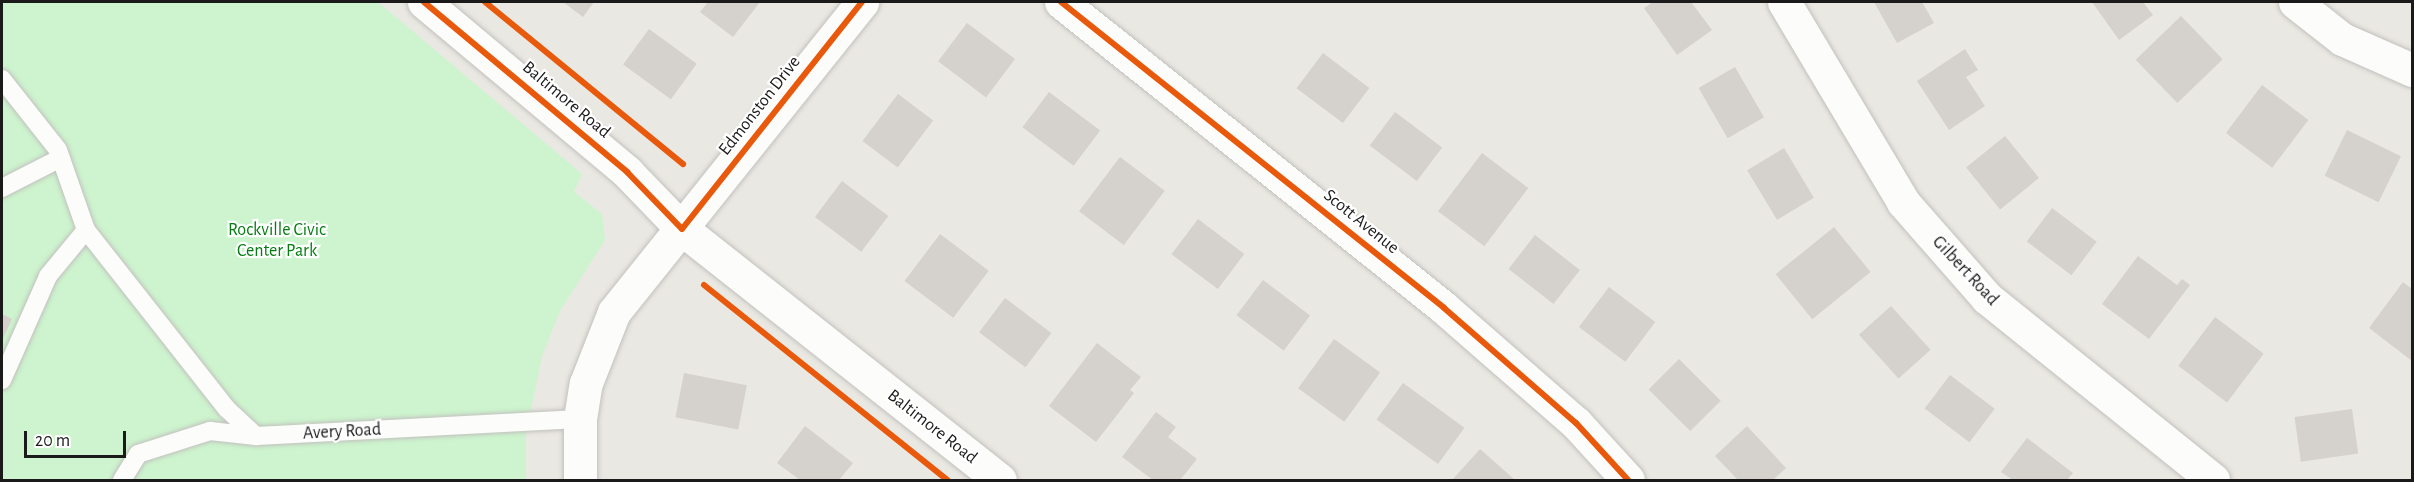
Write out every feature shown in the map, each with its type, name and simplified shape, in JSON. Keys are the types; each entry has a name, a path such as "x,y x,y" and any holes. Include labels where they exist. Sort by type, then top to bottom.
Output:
{"street":[{"name":"Baltimore Road","path":"424,2 627,172 682,229 1000,480"},
{"name":"Edmonston Drive","path":"580,480 580,419 586,383 614,312 862,2"},
{"name":"Scott Avenue","path":"1061,2 1444,308 1576,423 1628,480"},
{"name":"Gilbert Road","path":"1784,2 1903,202 1987,298 2213,480"},
{"path":"2295,2 2342,39 2412,70"}],"lane":[{"path":"2,79 61,158 86,230 226,409 256,436"},
{"path":"2,188 61,158"},
{"path":"2,380 48,276 86,230"},
{"name":"Avery Road","path":"122,480 138,454 210,431 256,436 580,419"}],"green space":[{"name":"Rockville Civic Center Park","path":"2,2 378,2 582,174 574,192 602,214 605,240 560,311 542,356 526,434 526,480 2,480"}],"building":[{"path":"563,2 594,2 583,17"},
{"path":"708,2 760,2 733,37 700,12"},
{"path":"1653,2 1691,2 1712,30 1677,55 1644,8"},
{"path":"1874,2 1922,2 1934,23 1897,43"},
{"path":"2092,2 2143,2 2153,15 2119,40"},
{"path":"2181,16 2223,59 2177,103 2136,60"},
{"path":"967,23 1015,59 986,97 938,61"},
{"path":"649,29 697,64 671,99 623,65"},
{"path":"1965,49 1978,70 1966,77 1985,106 1949,130 1917,81"},
{"path":"1323,53 1369,88 1343,123 1297,88"},
{"path":"1735,67 1764,117 1728,138 1699,88"},
{"path":"2262,85 2308,120 2272,168 2226,133"},
{"path":"1049,92 1100,131 1074,166 1023,127"},
{"path":"898,94 933,120 898,168 862,141"},
{"path":"1395,112 1442,148 1417,181 1370,146"},
{"path":"2347,130 2401,156 2379,202 2325,176"},
{"path":"2005,136 2039,178 2000,209 1966,167"},
{"path":"1784,148 1814,198 1777,220 1747,170"},
{"path":"1482,153 1528,188 1484,246 1438,211"},
{"path":"1120,157 1165,191 1124,245 1079,211"},
{"path":"842,181 888,216 861,252 815,217"},
{"path":"2052,208 2097,242 2071,275 2027,242"},
{"path":"1198,219 1244,254 1218,289 1172,254"},
{"path":"1834,227 1871,272 1812,319 1776,274"},
{"path":"940,234 989,271 953,318 904,281"},
{"path":"1535,235 1580,270 1553,304 1509,269"},
{"path":"2138,256 2177,285 2182,279 2190,285 2149,339 2102,304"},
{"path":"1263,280 1310,316 1284,351 1237,315"},
{"path":"2403,282 2412,289 2412,361 2369,328"},
{"path":"1609,287 1655,322 1625,362 1579,327"},
{"path":"1005,298 1051,333 1025,367 979,332"},
{"path":"1891,306 1930,350 1899,379 1859,335"},
{"path":"2,314 12,319 2,341"},
{"path":"2215,317 2264,354 2227,402 2178,366"},
{"path":"1334,339 1380,373 1344,422 1298,388"},
{"path":"1097,343 1141,377 1130,390 1134,393 1096,442 1049,406"},
{"path":"1679,359 1721,401 1690,431 1649,389"},
{"path":"684,373 747,385 738,429 675,417"},
{"path":"1950,375 1995,409 1969,442 1925,409"},
{"path":"1403,383 1464,428 1438,464 1377,419"},
{"path":"2352,409 2358,454 2301,462 2295,417"},
{"path":"1156,412 1176,427 1168,437 1197,459 1180,480 1153,480 1122,457"},
{"path":"805,426 853,463 839,480 800,480 777,463"},
{"path":"1747,426 1786,468 1773,480 1738,480 1715,456"},
{"path":"2027,438 2073,473 2067,480 2013,480 2001,472"},
{"path":"1480,449 1515,480 1453,479"}],"cycle path":[{"path":"424,2 627,172 682,229 862,2"},
{"path":"485,2 683,164"},
{"path":"1061,2 1444,308 1576,423 1628,480"},
{"path":"704,285 947,480"}]}
